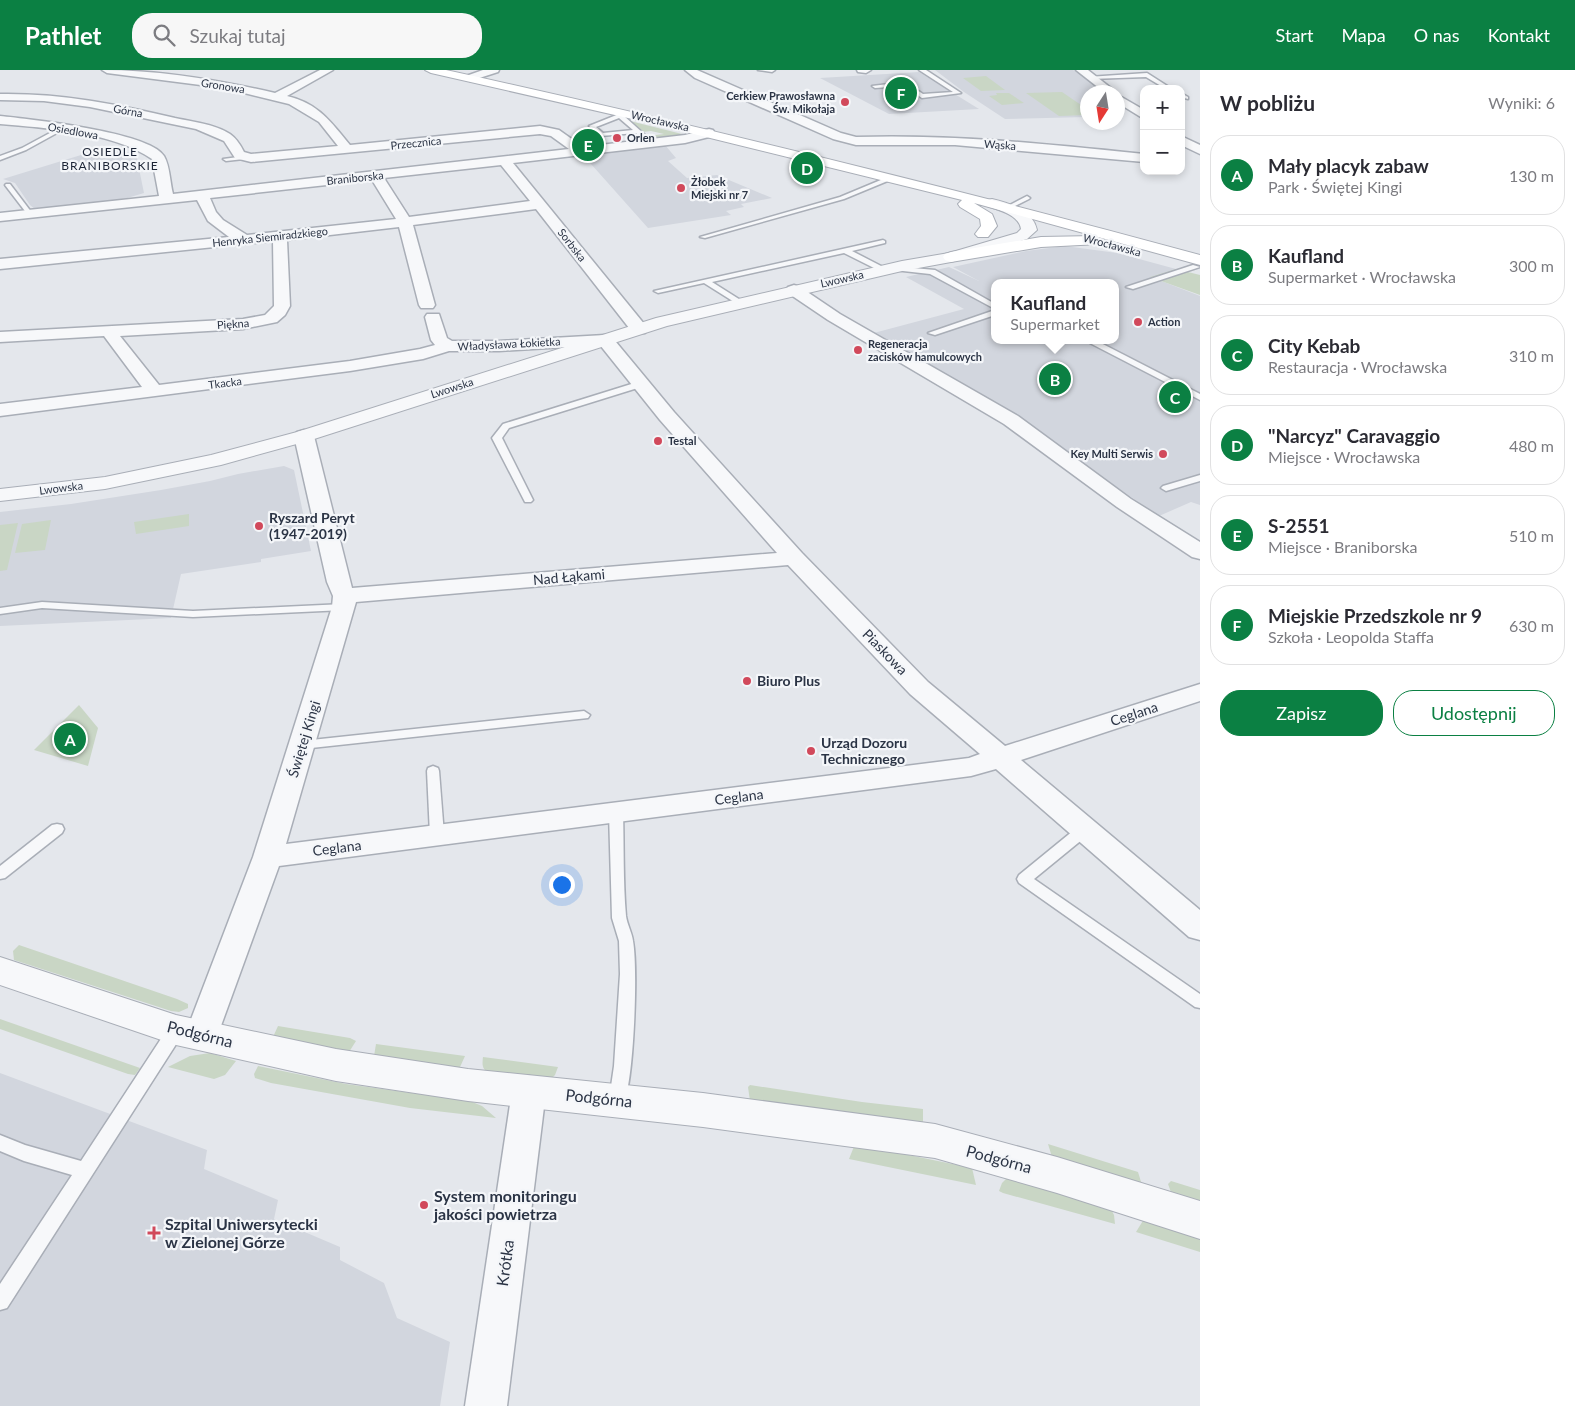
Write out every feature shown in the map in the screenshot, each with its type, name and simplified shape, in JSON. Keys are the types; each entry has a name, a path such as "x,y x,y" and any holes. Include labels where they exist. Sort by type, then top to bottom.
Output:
{"main road":[{"name":"Wrocławska","path":"431,70 709,133 888,179 1009,207 1060,220 1199,265"},
{"name":"Wrocławska","path":"888,179 902,187 1097,241 1199,265"},
{"path":"965,204 987,217 990,226 983,234"},
{"path":"951,257 1041,242 1097,241"}],"street":[{"name":"Gronowa","path":"108,70 224,85 279,96 314,112 323,119 347,149"},
{"path":"279,96 328,70"},
{"path":"470,78 494,70"},
{"name":"Wąska","path":"690,70 699,76 837,136 856,141 955,142 1039,147 1140,158"},
{"path":"1081,70 1101,85"},
{"name":"Górna","path":"0,97 40,98 136,112 169,119 201,127 226,137 233,143 240,155 244,157"},
{"path":"1125,103 1140,113"},
{"name":"Osiedlowa","path":"0,120 85,132 138,145 151,151 160,161 167,199"},
{"name":"Przecznica","path":"244,157 257,158 540,130 555,133 581,152"},
{"name":"Braniborska","path":"0,217 202,196 651,144 697,137 709,133"},
{"path":"1185,142 1200,150"},
{"name":"Sorbska","path":"505,161 639,329"},
{"name":"Władysława Łokietka","path":"376,176 405,221 439,340 448,346 498,346 605,340"},
{"path":"202,196 208,212 214,221 229,232 245,240"},
{"name":"Wrocławska","path":"992,203 1025,220 1060,220"},
{"name":"Henryka Siemiradzkiego","path":"0,264 245,240 540,204"},
{"name":"Lwowska","path":"0,494 105,483 214,461 304,436 639,329 794,290 951,257 1022,236 1029,230 1029,226 1025,220 1004,225 964,244 892,268"},
{"name":"Piękna","path":"0,337 242,324 272,318 279,313 282,306 280,236"},
{"path":"794,290 834,317 1011,420 1124,503 1200,552"},
{"path":"108,331 155,392"},
{"name":"Piaskowa","path":"605,340 667,416 794,558 919,688 999,759 1200,928"},
{"name":"Tkacka","path":"0,410 350,366 423,354 448,346"},
{"path":"304,436 344,601"},
{"name":"Nad Łąkami","path":"344,601 794,558"},
{"name":"Świętej Kingi","path":"189,1032 268,857 344,601"},
{"name":"Ceglana","path":"268,857 971,767 1200,692"},
{"name":"Podgórna","path":"0,971 189,1032 360,1069 528,1091 789,1120 935,1141 1057,1175 1200,1220"},
{"name":"Krótka","path":"486,1406 528,1091"}],"lane":[{"path":"761,70 772,70"},
{"path":"875,86 905,84 922,96 958,93 922,70"},
{"path":"1091,77 1147,75 1163,85"},
{"path":"638,131 603,135 592,126 623,115 651,144"},
{"path":"0,158 24,149 63,128"},
{"path":"226,159 244,157"},
{"path":"703,237 842,198 888,179"},
{"path":"8,185 30,214"},
{"path":"1009,207 1027,198"},
{"path":"658,291 883,242"},
{"path":"845,250 892,268 932,272 991,305"},
{"path":"932,272 931,266 951,257"},
{"path":"1130,287 1199,265"},
{"path":"706,281 739,303"},
{"path":"932,333 991,313"},
{"path":"1096,344 1200,397"},
{"path":"528,500 497,438 506,426 641,384"},
{"path":"1166,488 1200,478"},
{"path":"0,610 42,605 193,614 344,601"},
{"path":"302,745 584,715"},
{"path":"433,771 437,835"},
{"path":"616,812 619,918 626,941 628,974 622,1066 617,1100"},
{"path":"0,874 57,829"},
{"path":"1084,830 1024,878 1200,1002"},
{"path":"0,1301 85,1170 189,1032"},
{"path":"0,1143 85,1170"}],"shaded area":[{"path":"935,70 1073,70 1095,85 1080,85 1080,117 1005,119"},
{"path":"919,72 979,109 889,114 820,78"},
{"name":"Żłobek Miejski nr 7","path":"665,145 676,158 668,161 687,178 717,175 772,198 741,204 744,207 726,211 731,215 648,228 583,155"},
{"path":"107,147 136,154 144,193 117,201 35,209 30,205 15,183 3,179"},
{"path":"1065,246 1117,253 1176,269 1151,277 1200,296 1200,505 1191,502 1159,516 1017,419 870,334 964,309 906,277 949,267 979,281 953,267 1026,251"},
{"path":"284,466 294,470 311,551 261,559 261,562 181,574 171,618 0,626 0,512 71,504 161,490"},
{"name":"Szpital Uniwersytecki w Zielonej Górze","path":"0,1073 207,1150 204,1169 278,1200 274,1219 340,1247 340,1260 384,1283 397,1318 450,1342 440,1406 0,1406"}],"green space":[{"path":"986,76 1005,90 981,91 963,78"},
{"path":"1062,92 1080,104 1080,115 1059,116 1026,93"},
{"path":"996,93 1009,93 1024,103 1002,105 989,96 997,95"},
{"path":"630,121 686,135 654,139 648,136 664,134 651,131 643,132"},
{"path":"1176,269 1200,275 1200,295 1150,277"},
{"path":"189,514 189,526 136,534 134,522"},
{"path":"51,520 45,550 15,553 22,524"},
{"path":"18,523 7,570 0,571 0,525"},
{"path":"79,705 98,728 88,766 34,750"},
{"path":"19,945 177,999 188,1004 188,1008 179,1012 171,1011 14,960 13,951"},
{"path":"0,1019 140,1068 135,1075 128,1074 0,1029"},
{"path":"278,1026 350,1038 356,1041 349,1052 273,1037"},
{"path":"376,1044 465,1056 460,1067 457,1069 374,1056"},
{"path":"210,1053 236,1061 225,1075 214,1079 168,1067 190,1056"},
{"path":"483,1057 558,1067 555,1075 550,1080 489,1073 483,1066"},
{"path":"258,1066 346,1084 470,1101 482,1106 496,1118 410,1108 271,1083 255,1078 254,1074"},
{"path":"750,1085 923,1109 923,1125 876,1116 750,1101 748,1087"},
{"path":"855,1144 972,1168 976,1185 849,1159"},
{"path":"1048,1144 1138,1172 1142,1185 1052,1157"},
{"path":"1006,1179 1012,1179 1110,1207 1114,1215 1115,1224 1003,1193 999,1191"},
{"path":"1171,1181 1200,1190 1200,1204 1172,1195 1168,1184"},
{"path":"1144,1219 1200,1236 1200,1252 1136,1232"}],"place":[{"name":"Miejskie Przedszkole nr 9","path":"901,93"},
{"name":"Cerkiew Prawosławna Św. Mikołaja","path":"845,102"},
{"name":"Orlen","path":"617,138"},
{"name":"S-2551","path":"588,145"},
{"name":"\"Narcyz\" Caravaggio","path":"807,168"},
{"name":"Żłobek Miejski nr 7","path":"681,188"},
{"name":"Action","path":"1138,322"},
{"name":"Regeneracja zacisków hamulcowych","path":"858,350"},
{"name":"Kaufland","path":"1055,379"},
{"name":"City Kebab","path":"1175,397"},
{"name":"Testal","path":"658,441"},
{"name":"Key Multi Serwis","path":"1163,454"},
{"name":"Ryszard Peryt (1947-2019)","path":"259,526"},
{"name":"Biuro Plus","path":"747,681"},
{"name":"Mały placyk zabaw","path":"70,739"},
{"name":"Urząd Dozoru Technicznego","path":"811,751"},
{"name":"System monitoringu jakości powietrza","path":"424,1205"},
{"name":"Szpital Uniwersytecki w Zielonej Górze","path":"154,1233"}],"district":[{"name":"OSIEDLE BRANIBORSKIE","path":"110,159"}]}
